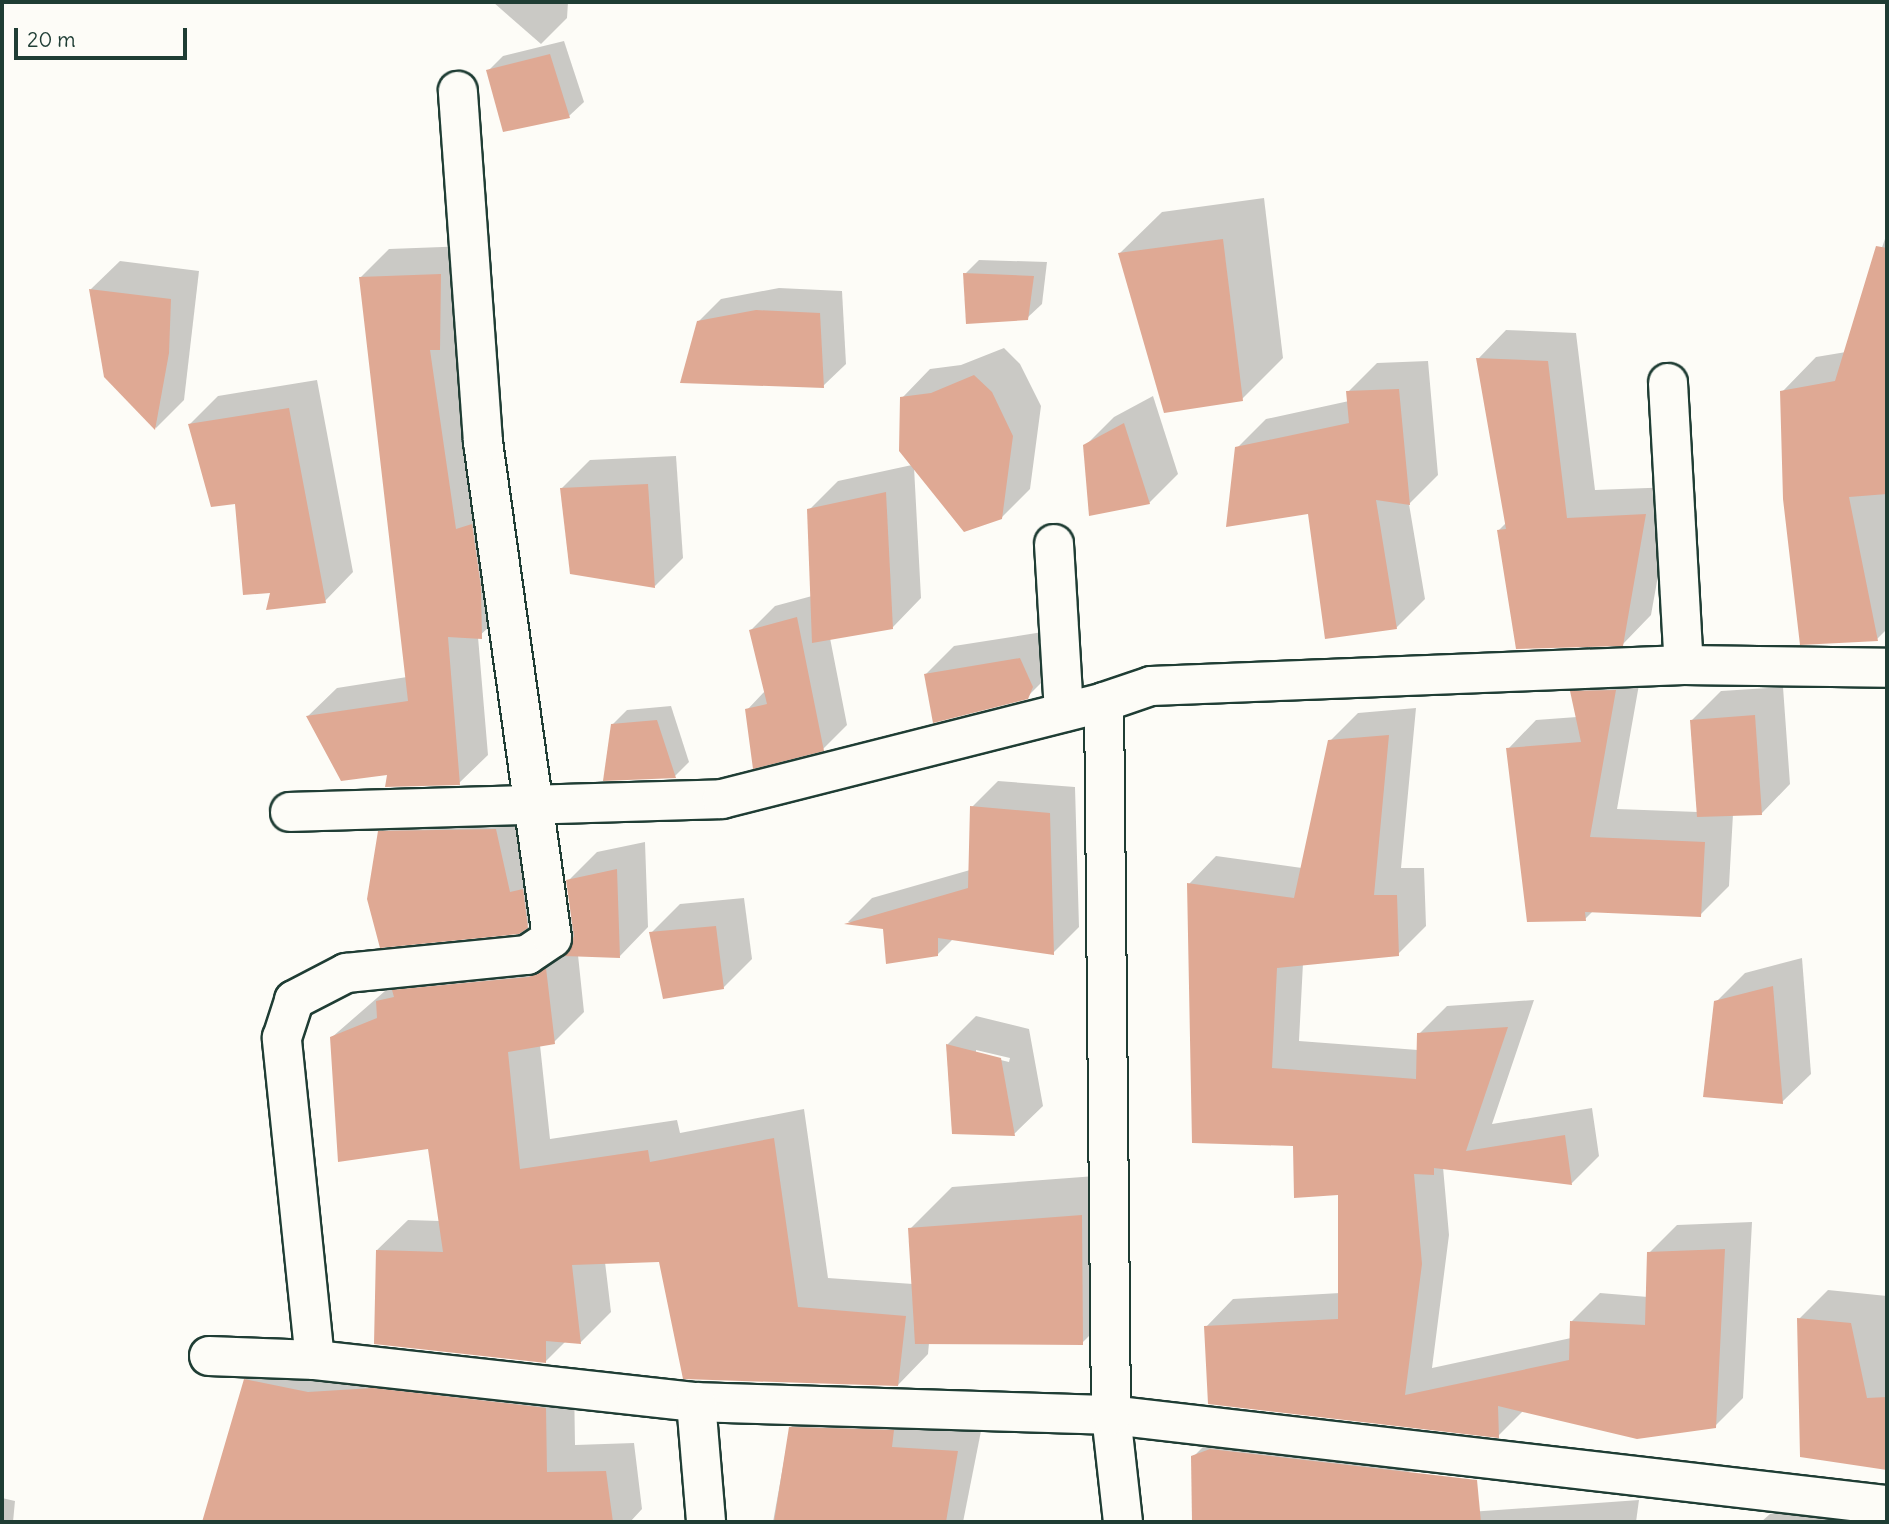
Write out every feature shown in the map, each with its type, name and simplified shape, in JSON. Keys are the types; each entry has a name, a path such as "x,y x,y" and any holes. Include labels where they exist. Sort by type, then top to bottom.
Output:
{"street":[{"path":"315,1360 282,1038 294,1000 346,973 527,955 542,948 552,932 538,806 483,442 458,91"},
{"path":"1668,383 1684,665"},
{"path":"1054,544 1064,712"},
{"path":"290,812 722,799 1104,702 1151,686 1684,665 1887,668"},
{"path":"1104,702 1111,1415 1122,1522"},
{"path":"209,1356 315,1360 696,1402 1111,1415 1887,1505"},
{"path":"696,1402 706,1522"}],"building":[{"path":"550,54 570,118 503,132 486,70"},
{"path":"1223,239 1243,401 1164,413 1118,253"},
{"path":"1876,246 1887,248 1887,494 1849,497 1878,641 1800,645 1783,499 1780,391 1835,381"},
{"path":"963,273 1034,276 1028,320 966,324"},
{"path":"441,274 440,350 430,350 456,529 472,524 481,588 482,639 448,637 460,785 385,787 387,775 341,781 306,716 408,701 359,277"},
{"path":"89,289 171,299 169,353 155,430 104,377"},
{"path":"756,310 820,313 824,388 680,383 697,321"},
{"path":"1476,358 1548,361 1567,518 1646,514 1623,646 1516,649 1497,530 1506,529"},
{"path":"974,375 992,392 1013,436 1002,519 964,532 899,451 900,397 931,393"},
{"path":"1399,389 1410,505 1376,500 1397,629 1325,639 1308,514 1226,527 1235,447 1349,423 1346,391"},
{"path":"289,408 326,603 266,610 270,593 243,595 235,504 211,507 188,424"},
{"path":"1124,423 1150,504 1089,516 1083,445"},
{"path":"648,484 655,588 570,574 560,488"},
{"path":"886,492 893,629 812,643 807,509"},
{"path":"797,617 824,751 753,769 745,709 767,704 749,630"},
{"path":"1020,658 1033,687 1028,699 933,723 924,674"},
{"path":"1616,690 1590,837 1705,842 1701,917 1585,912 1586,921 1527,922 1506,748 1581,742 1570,691"},
{"path":"1755,715 1762,815 1697,817 1690,720"},
{"path":"657,720 676,778 603,781 611,724"},
{"path":"1389,735 1374,895 1397,895 1399,956 1277,968 1272,1068 1416,1079 1417,1033 1508,1027 1466,1151 1565,1135 1572,1185 1434,1168 1434,1175 1414,1174 1422,1264 1405,1395 1569,1360 1570,1321 1645,1325 1647,1252 1725,1249 1716,1428 1637,1439 1498,1406 1499,1438 1208,1404 1204,1326 1338,1319 1338,1195 1294,1198 1293,1146 1192,1143 1187,883 1294,898 1328,740"},
{"path":"970,806 1050,813 1054,955 938,938 938,956 886,964 883,929 844,924 968,888"},
{"path":"496,829 510,892 523,889 528,928 519,934 380,948 367,899 378,831"},
{"path":"617,869 620,958 564,956 574,936 566,880"},
{"path":"716,926 724,989 663,999 649,932"},
{"path":"546,968 555,1044 508,1052 520,1169 648,1150 650,1162 774,1138 798,1307 906,1316 898,1386 683,1379 659,1262 572,1265 581,1344 546,1341 546,1363 374,1344 376,1250 443,1252 428,1149 338,1162 330,1037 377,1018 376,1001 394,997 392,990 529,977"},
{"path":"1773,986 1783,1104 1703,1097 1714,1001"},
{"path":"946,1044 1001,1058 1015,1136 952,1134"},
{"path":"1082,1215 1083,1345 915,1344 908,1228"},
{"path":"1797,1318 1851,1323 1867,1398 1887,1397 1887,1470 1800,1457"},
{"path":"244,1379 308,1392 373,1388 546,1408 547,1472 606,1471 613,1522 202,1522"},
{"path":"789,1427 894,1430 892,1447 958,1451 946,1522 774,1522"},
{"path":"1210,1449 1477,1480 1481,1522 1192,1522 1191,1456"}]}
